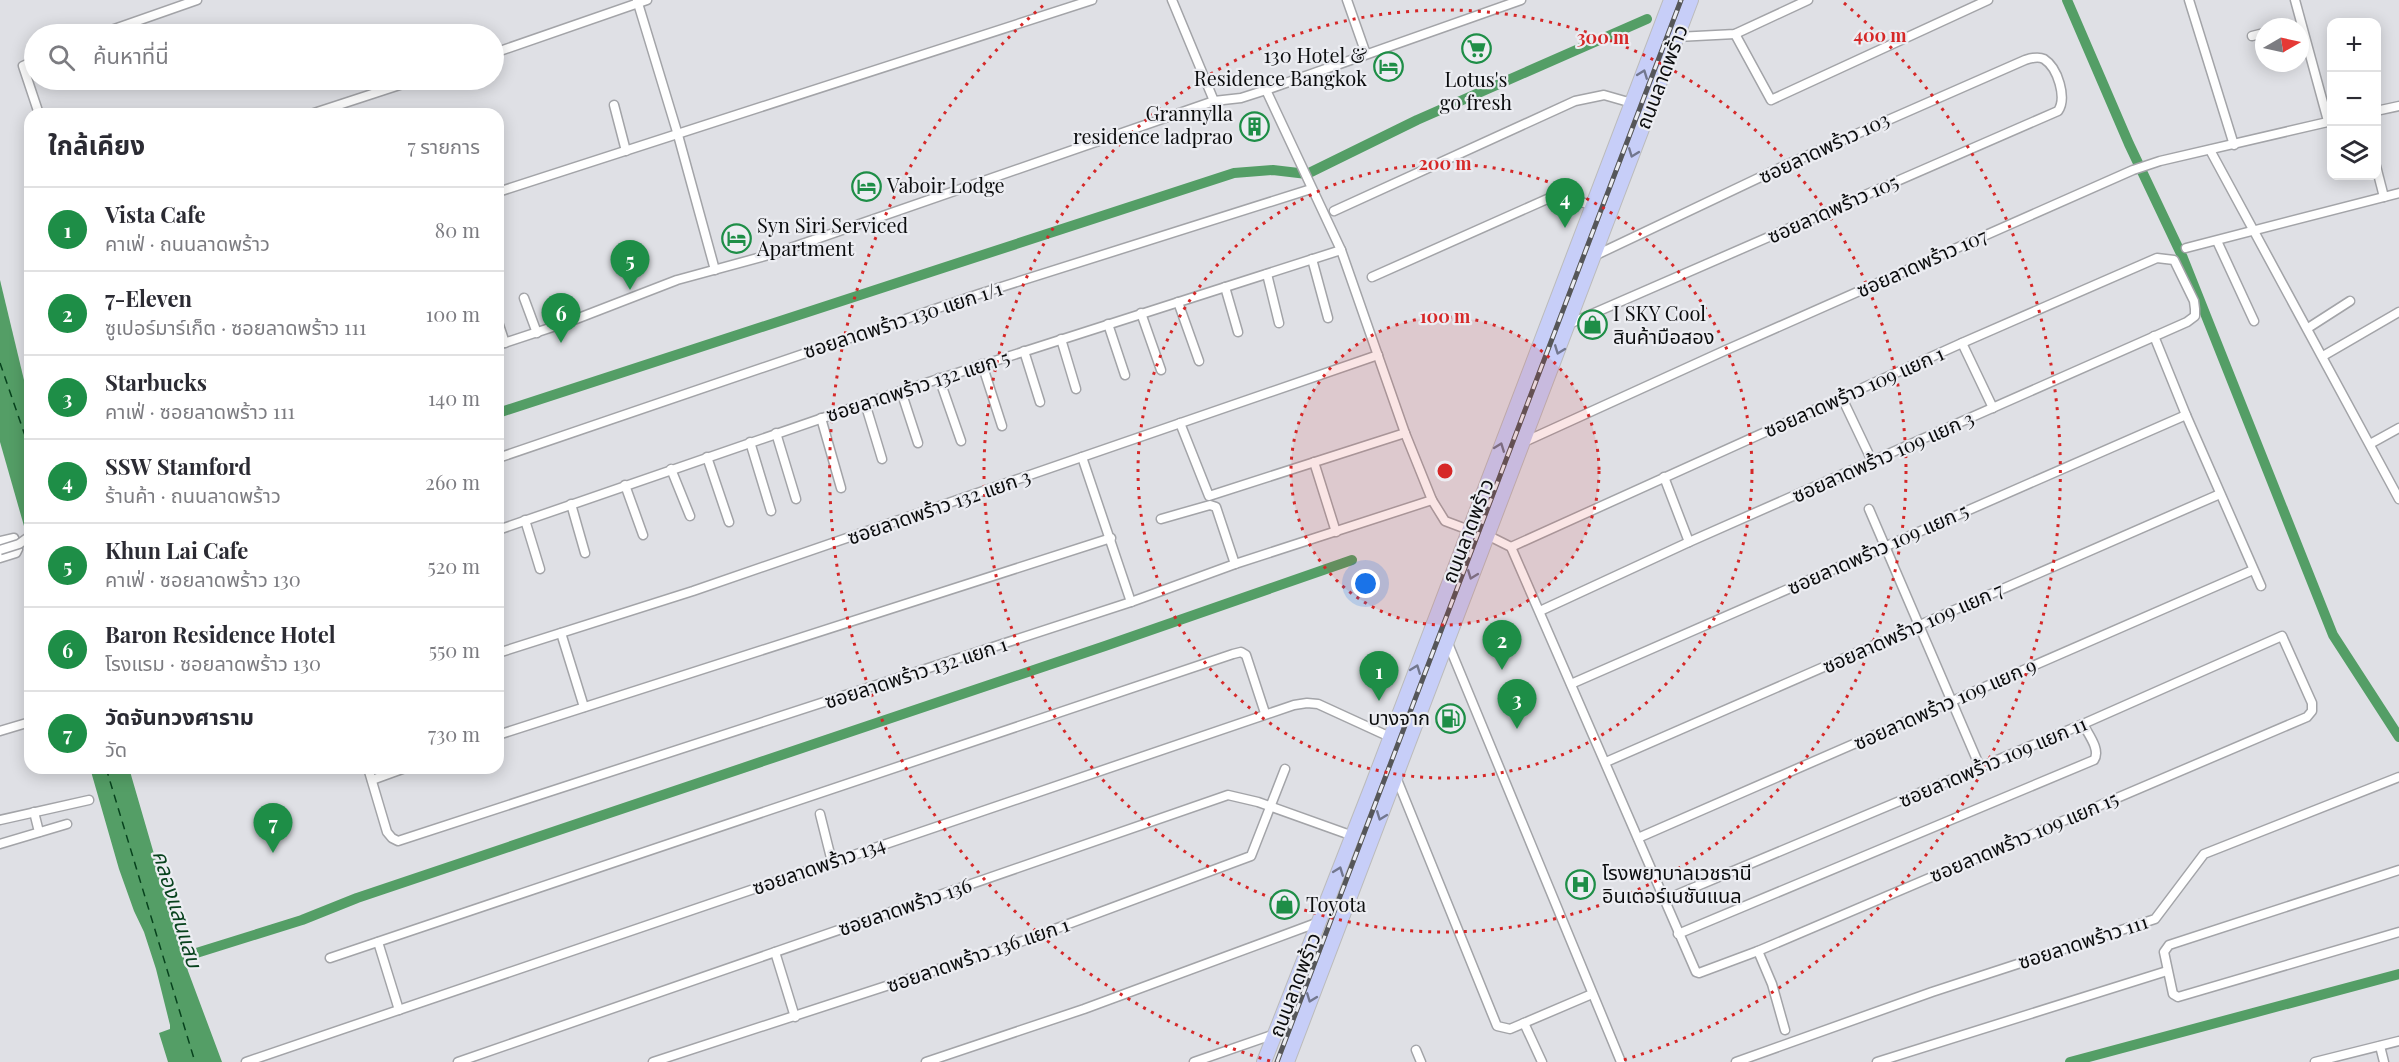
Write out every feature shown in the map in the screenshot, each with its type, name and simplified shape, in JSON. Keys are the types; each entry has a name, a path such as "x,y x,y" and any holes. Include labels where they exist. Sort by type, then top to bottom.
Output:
{"main road":[{"name":"ถนนลาดพร้าว","path":"1264,1062 1353,836 1671,0"},
{"name":"ถนนลาดพร้าว","path":"1287,1062 1691,0"},
{"path":"1585,227 1603,233"},
{"path":"1576,249 1594,256"}],"street":[{"path":"129,24 197,0"},
{"path":"504,49 647,0"},
{"path":"504,190 1092,0"},
{"path":"1172,0 1214,101"},
{"path":"1347,0 1366,54"},
{"path":"504,343 537,333 677,280 776,253 1214,101 1241,98 1266,90 1520,0"},
{"path":"1677,37 1735,34 1808,0"},
{"path":"1735,34 1771,100 1988,0"},
{"path":"2189,0 2234,145"},
{"path":"2295,0 2300,18"},
{"path":"637,2 678,135 715,270"},
{"path":"2309,49 2327,111"},
{"name":"ซอยลาดพร้าว 103","path":"1594,256 1788,164 2025,60 2034,57 2044,59 2054,71"},
{"name":"ซอยลาดพร้าว 105","path":"1569,324 2058,111 2063,98 2054,71"},
{"path":"31,90 37,108"},
{"path":"329,108 384,90"},
{"path":"1266,90 1341,250 1432,500 1445,521 1469,530"},
{"path":"1334,211 1575,101 1604,95 1632,103"},
{"path":"614,105 626,151"},
{"path":"2381,110 2399,106"},
{"name":"ซอยลาดพร้าว 107","path":"1524,442 2133,170 2160,161 2327,122"},
{"path":"2210,150 2399,499"},
{"path":"2380,180 2384,197"},
{"name":"ซอยลาดพร้าว 130 แยก 1/1","path":"504,456 1309,185"},
{"path":"2186,248 2399,193"},
{"path":"1372,277 1554,196 1593,205"},
{"path":"2217,241 2254,321"},
{"name":"ซอยลาดพร้าว 132 แยก 5","path":"504,528 939,378 1341,250"},
{"name":"ซอยลาดพร้าว 109 แยก 1","path":"1511,547 1962,343 2157,258 2174,260 2186,285"},
{"path":"1312,259 1328,318"},
{"path":"1267,273 1279,323"},
{"name":"ซอยลาดพร้าว 109 แยก 3","path":"1540,611 2195,316 2194,301 2186,285"},
{"path":"1225,287 1238,332"},
{"path":"524,298 537,333"},
{"path":"2308,328 2350,301"},
{"path":"1178,302 1199,361"},
{"path":"2323,356 2399,312"},
{"path":"1141,313 1161,370"},
{"path":"1108,324 1125,375"},
{"path":"2154,336 2261,586"},
{"path":"1061,339 1076,389"},
{"path":"1962,343 1993,408"},
{"path":"1024,351 1040,402"},
{"name":"ซอยลาดพร้าว 132 แยก 3","path":"504,651 704,587 1378,356"},
{"path":"982,364 1002,426"},
{"path":"939,378 961,441"},
{"path":"901,391 918,443"},
{"path":"1842,398 1872,461"},
{"path":"865,403 882,459"},
{"name":"ซอยลาดพร้าว 109 แยก 5","path":"1571,684 2186,415"},
{"path":"821,418 841,488"},
{"path":"1180,423 1209,496 1406,433"},
{"path":"2370,444 2399,428"},
{"path":"776,433 796,499"},
{"path":"750,442 771,511"},
{"path":"707,457 729,522"},
{"path":"1082,457 1131,602"},
{"path":"1314,462 1336,532"},
{"path":"671,469 690,516"},
{"path":"1664,477 1689,542"},
{"path":"625,485 643,535"},
{"name":"ซอยลาดพร้าว 109 แยก 7","path":"1606,762 2220,494"},
{"name":"ซอยลาดพร้าว 132 แยก 1","path":"372,780 387,832 392,838 398,840 1131,602 1235,564 1432,500"},
{"path":"571,504 585,553"},
{"path":"1161,519 1210,505 1216,507 1235,564"},
{"path":"1869,509 1980,767"},
{"path":"525,520 540,569"},
{"path":"1487,535 1511,547 1606,762 1678,934 2094,760 2097,756 2096,751 2083,724"},
{"path":"0,541 14,538 18,549 16,553 0,558"},
{"path":"504,733 1111,538"},
{"path":"0,550 24,540"},
{"name":"ซอยลาดพร้าว 109 แยก 9","path":"1638,838 2253,570"},
{"path":"561,633 584,707"},
{"name":"ซอยลาดพร้าว 109 แยก 11","path":"1664,900 2083,724 2282,636 2298,673"},
{"path":"1447,641 1621,1062"},
{"path":"330,958 1233,654 1241,652 1246,655 1265,713"},
{"name":"ซอยลาดพร้าว 109 แยก 15","path":"1678,934 1696,972 1702,973 1758,951 2307,717 2312,711 2312,703 2298,673"},
{"name":"ซอยลาดพร้าว 134","path":"246,1062 1265,713 1307,703 1318,704 1390,737"},
{"path":"0,731 24,724"},
{"name":"ซอยลาดพร้าว 136 แยก 1","path":"652,1062 1009,946 1251,856 1285,769"},
{"path":"370,774 372,780 388,774"},
{"path":"1396,776 1497,1026 1510,1029 1592,994"},
{"name":"ซอยลาดพร้าว 111","path":"1736,1062 1932,992 2155,919 2204,854 2399,777"},
{"name":"ซอยลาดพร้าว 136","path":"458,1062 1228,795 1271,807 1353,836"},
{"path":"0,820 89,800"},
{"path":"34,812 39,832"},
{"path":"820,813 831,862"},
{"path":"0,844 67,824"},
{"path":"2399,870 2169,945 2164,952 2173,994 2178,997 2399,932"},
{"path":"926,1062 1074,1012 1320,921"},
{"path":"378,942 399,1010"},
{"path":"1758,951 1772,984 1785,1030"},
{"path":"775,952 795,1017"},
{"path":"1877,1062 2167,971"},
{"path":"1524,1023 1542,1062"},
{"path":"1194,1062 1275,1034"},
{"path":"2315,1062 2399,1041"},
{"path":"2380,1046 2384,1062"},
{"path":"1416,1050 1420,1062"}],"shaded area":[{"path":"0,280 24,380 24,526 0,442"},
{"path":"92,774 131,774 188,971 222,1062 168,1062 159,1033 170,1029 170,1025 156,969 119,869"}],"waterway":[{"path":"2067,0 2129,144 2183,258 2333,635 2399,737"},
{"path":"504,411 1234,173 1273,170 1307,174 1417,120 1647,19"},
{"name":"คลองแสนแสบ","path":"190,955 302,920 357,898 1105,646 1352,560"},
{"path":"2070,1062 2399,974"}],"ferry route":[{"path":"0,363 24,433"},
{"path":"108,774 195,1062"}],"railway":[{"path":"1277,1062 1681,0"}],"place":[{"name":"Lotus's go fresh","path":"1476,49"},
{"name":"130 Hotel & Residence Bangkok","path":"1388,67"},
{"name":"Grannylla residence ladprao","path":"1254,126"},
{"name":"Vaboir Lodge","path":"866,186"},
{"name":"SSW Stamford","path":"1565,228"},
{"name":"Syn Siri Serviced Apartment","path":"736,238"},
{"name":"Khun Lai Cafe","path":"630,290"},
{"name":"I SKY Cool สินค้ามือสอง","path":"1592,325"},
{"name":"Baron Residence Hotel","path":"561,343"},
{"name":"7-Eleven","path":"1502,670"},
{"name":"Vista Cafe","path":"1379,701"},
{"name":"บางจาก","path":"1451,718"},
{"name":"Starbucks","path":"1517,729"},
{"name":"วัดจันทวงศาราม","path":"273,853"},
{"name":"โรงพยาบาลเวชธานี อินเตอร์เนชันแนล","path":"1581,884"},
{"name":"Toyota","path":"1285,905"}]}
